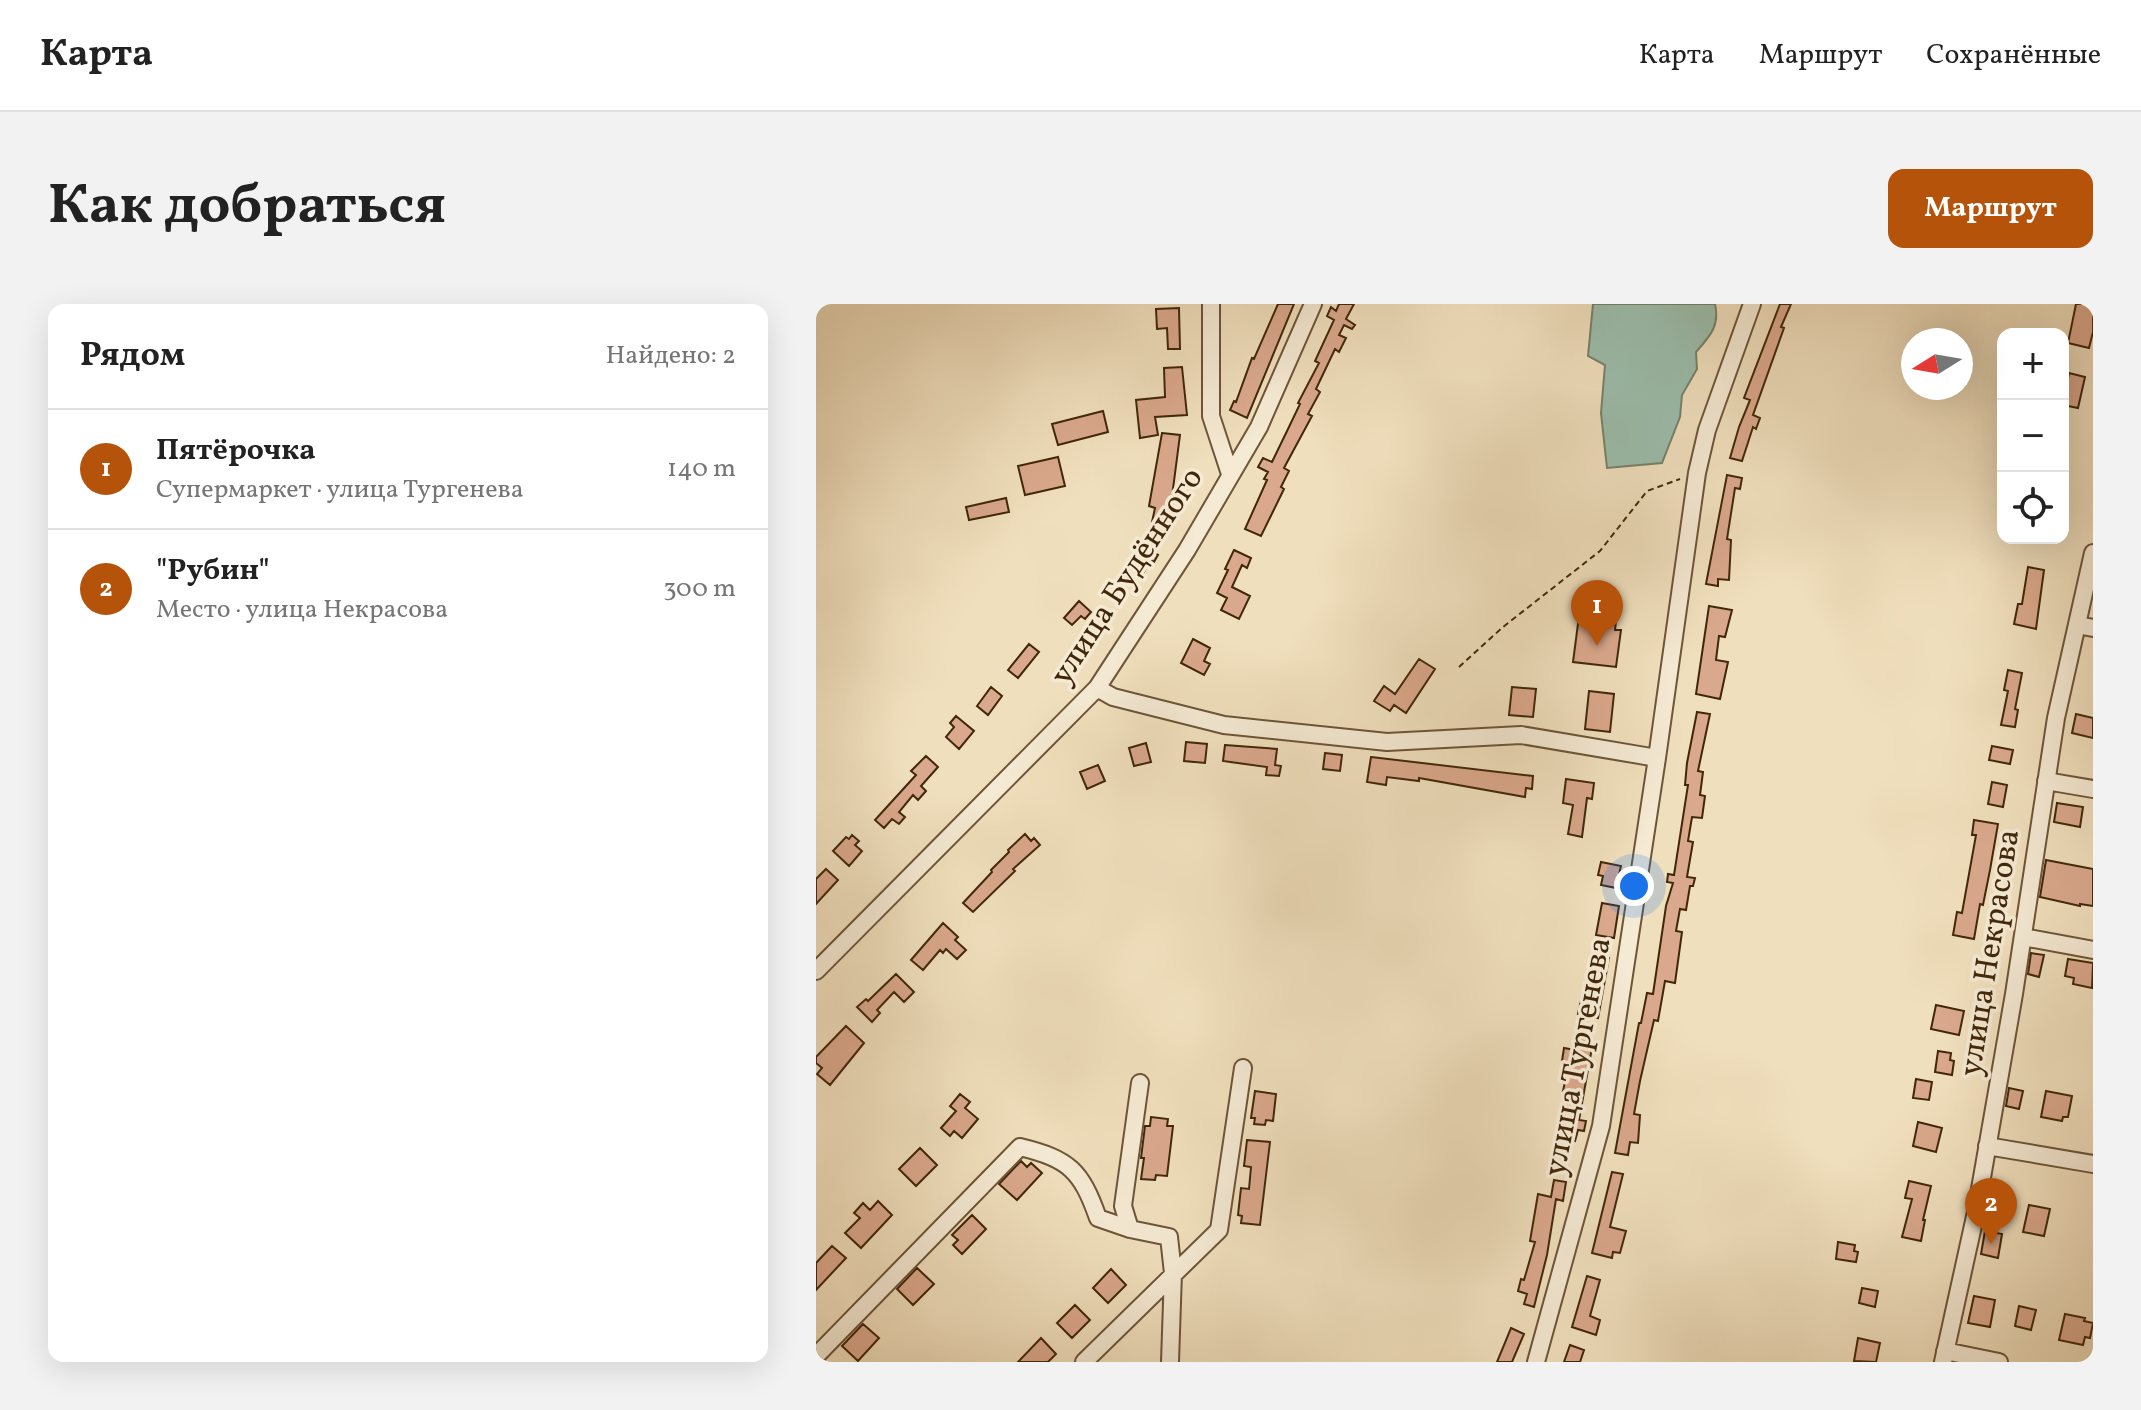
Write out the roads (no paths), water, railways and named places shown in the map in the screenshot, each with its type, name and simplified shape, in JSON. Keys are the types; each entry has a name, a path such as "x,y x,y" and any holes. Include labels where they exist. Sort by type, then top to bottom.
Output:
{"street":[{"name":"улица Будённого","path":"816,971 1097,688 1187,550 1230,474 1211,416 1211,304"},
{"path":"1230,474 1259,427 1313,304"},
{"name":"улица Тургенева","path":"1536,1362 1601,1126 1697,473 1707,430 1752,304"},
{"name":"улица Некрасова","path":"1944,1357 1987,1146 2056,718 2085,626 2093,553"},
{"path":"1097,688 1113,697 1224,725 1387,742 1521,735 1657,758"},
{"path":"2046,781 2093,789"},
{"path":"2023,937 2093,950"},
{"path":"1084,1362 1219,1230 1243,1068"},
{"path":"1130,1229 1123,1206 1140,1083"},
{"path":"1987,1146 2093,1164"},
{"path":"816,1356 1020,1147 1052,1155 1073,1169 1090,1196 1098,1218 1169,1237 1173,1273 1170,1362"},
{"path":"1944,1357 1999,1362"}],"place":[{"name":"Пятёрочка","path":"1597,646"},
{"name":"\"Рубин\"","path":"1991,1244"}]}
